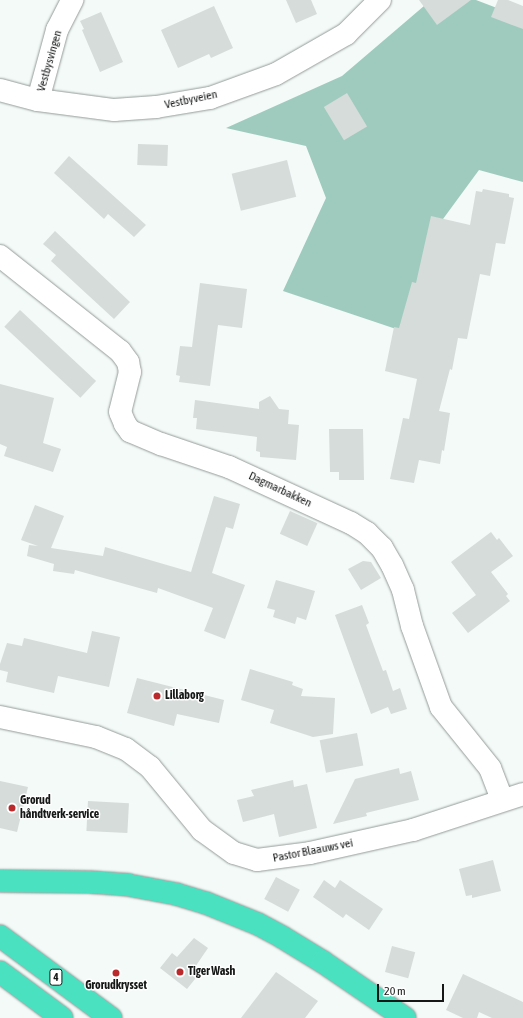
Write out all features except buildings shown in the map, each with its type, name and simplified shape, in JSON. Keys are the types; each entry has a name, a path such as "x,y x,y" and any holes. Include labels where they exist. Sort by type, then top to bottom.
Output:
{"highway":[{"path":"0,881 88,882 128,885 176,894 206,903 258,924 282,937 323,962 405,1018"},
{"name":"4","path":"0,936 111,1018"},
{"name":"4","path":"0,972 62,1018"}],"street":[{"name":"Vestbysvingen","path":"38,100 57,30 72,0"},
{"name":"Vestbyveien","path":"0,90 38,100 114,110 156,107 210,98 276,74 346,34 380,0"},
{"name":"Dagmarbakken","path":"0,256 120,351 128,362 130,372 120,412 124,424 130,431 161,444 228,467 351,523 367,533 382,548 392,565 403,590 412,626 441,707 490,768 502,800"},
{"name":"Pastor Blaauws vei","path":"0,717 96,737 126,750 150,767 191,819 206,834 234,853 257,860 310,853 413,830 523,794"}],"green space":[{"path":"431,0 476,0 523,18 523,182 479,170 443,219 402,331 283,291 326,198 306,146 226,128 342,76"}],"place":[{"name":"Lillaborg","path":"157,696"},
{"name":"Grorud håndtverk-service","path":"12,808"},
{"name":"Tiger Wash","path":"180,972"},
{"name":"Grorudkrysset","path":"116,973"}]}
